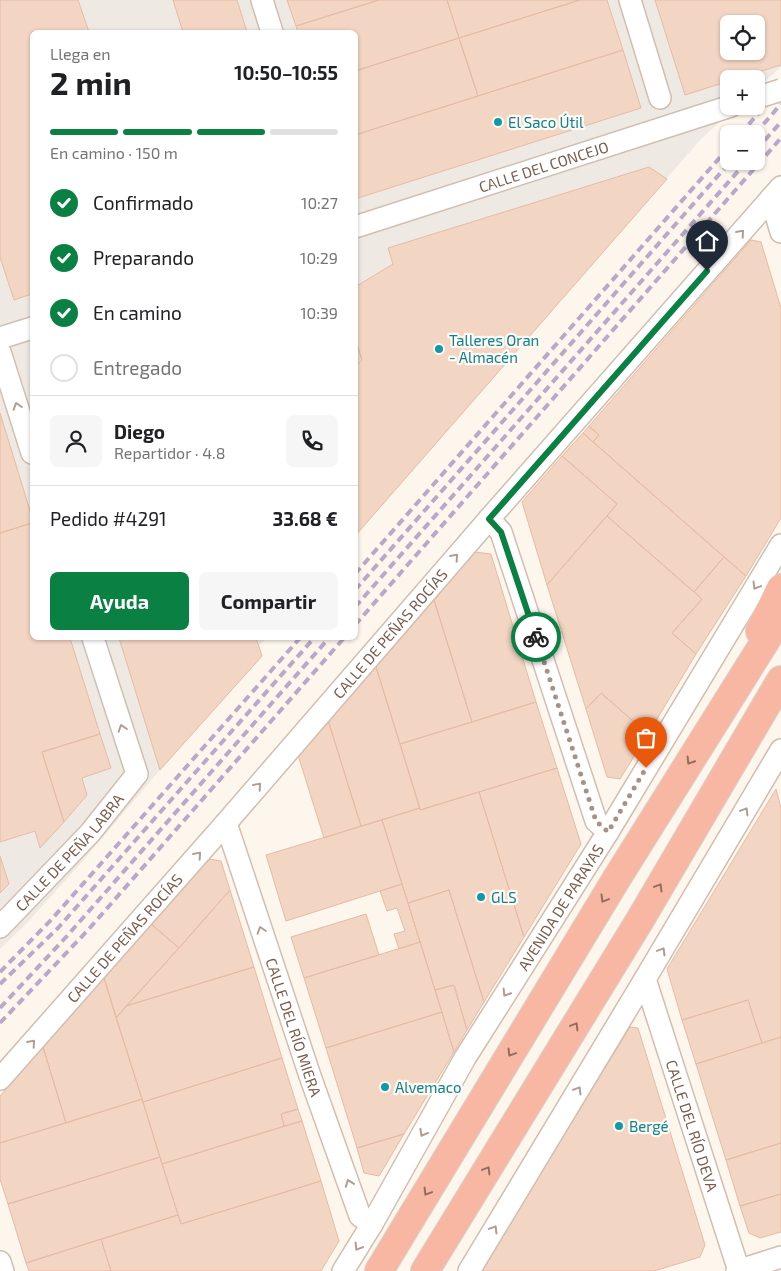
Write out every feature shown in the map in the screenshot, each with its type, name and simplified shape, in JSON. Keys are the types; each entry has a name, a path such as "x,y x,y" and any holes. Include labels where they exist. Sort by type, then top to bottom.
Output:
{"highway":[{"path":"716,720 781,588"},
{"path":"379,1271 617,878 781,616"},
{"path":"425,1271 640,920 781,680"},
{"path":"747,739 781,687"}],"street":[{"path":"262,0 271,30"},
{"path":"630,0 660,98"},
{"path":"765,95 781,90"},
{"name":"CALLE DEL CONCEJO","path":"358,226 720,110"},
{"path":"776,193 781,232"},
{"name":"CALLE DE PEÑAS ROCÍAS","path":"0,1080 776,193"},
{"path":"0,338 30,329"},
{"path":"0,352 30,446"},
{"path":"489,519 501,532 596,821 608,832"},
{"name":"AVENIDA DE PARAYAS","path":"343,1271 372,1224 465,1058 608,832 781,544"},
{"name":"CALLE DE PEÑA LABRA","path":"0,927 90,833 137,774 94,640"},
{"path":"469,1271 781,750"},
{"name":"CALLE DEL RÍO MIERA","path":"226,823 310,1076 360,1216 372,1224"},
{"name":"CALLE DEL RÍO DEVA","path":"645,979 739,1271"},
{"path":"739,1271 781,1258"},
{"path":"0,1262 3,1271"}],"shaded area":[{"path":"0,0 781,0 781,67 765,81 765,70 720,70 720,115 727,115 700,140 358,533 358,30 30,30 30,640 264,640 259,646 262,656 160,770 27,923 0,949"}],"building":[{"path":"0,0 78,0 88,30 30,30 30,295 14,300 0,257"},
{"path":"173,0 237,0 246,30 182,30"},
{"path":"287,0 379,0 296,26"},
{"path":"379,0 447,0 459,38 358,70 358,30 297,30 296,26"},
{"path":"447,0 580,0 459,38"},
{"path":"580,0 607,0 623,50 478,96 459,38"},
{"path":"655,0 781,0 781,65 765,70 720,70 720,84 685,95"},
{"path":"459,38 478,96 358,134 358,70"},
{"name":"El Saco Útil","path":"623,50 641,108 358,198 358,134"},
{"name":"Talleres Oran - Almacén","path":"649,167 667,179 358,533 358,364 362,360 358,347 358,285 393,264 388,248"},
{"path":"751,240 761,242 781,308 781,518 746,576 593,442 599,435 589,426"},
{"path":"358,347 362,360 358,364"},
{"path":"0,413 30,510 30,524 0,533"},
{"path":"589,426 599,435 593,442 583,433"},
{"path":"583,433 724,557 694,592 607,516 617,504 562,456"},
{"path":"562,456 617,504 547,585 522,502"},
{"path":"607,516 702,599 672,633 696,654 648,734 601,693 586,709 547,585"},
{"path":"30,524 30,640 71,640 100,734 42,752 64,822 40,848 35,831 0,842 0,533"},
{"path":"475,552 491,554 536,702 472,722 434,600"},
{"path":"724,557 746,576 696,654 672,633 702,599 694,592"},
{"path":"434,600 472,722 400,744 376,667"},
{"path":"120,640 257,640 262,656 160,770"},
{"path":"376,667 420,808 361,826 328,720"},
{"path":"601,693 648,734 620,779 607,777 586,709"},
{"path":"536,702 557,768 420,810 400,744"},
{"path":"328,720 361,826 324,838 298,755"},
{"path":"100,734 111,768 82,778 87,795 64,822 42,752"},
{"path":"557,768 581,844 524,937 479,792"},
{"path":"776,789 781,808 781,1037 762,1043 748,1000 682,1020 667,969"},
{"name":"GLS","path":"479,792 524,937 484,1002 449,890 408,903 382,820"},
{"path":"382,820 402,884 286,921 266,855"},
{"path":"0,856 9,884 0,893"},
{"path":"209,859 221,861 230,890 179,948 151,924"},
{"path":"402,884 420,942 399,949 394,934 405,931 397,908 387,911 380,891"},
{"path":"230,890 254,967 126,1006 179,948"},
{"path":"449,890 484,1002 467,1030 454,985 435,990 408,903"},
{"path":"366,914 379,955 304,978 291,937"},
{"path":"151,924 179,948 116,1018 104,978"},
{"path":"420,942 442,1012 326,1048 304,978"},
{"path":"254,967 282,1058 143,1102 116,1018 126,1006"},
{"path":"104,978 142,1099 66,1123 43,1047"},
{"path":"454,985 467,1030 454,1052 435,990"},
{"path":"748,1000 762,1043 696,1064 682,1020"},
{"name":"Alvemaco","path":"442,1012 454,1052 404,1134 357,1148 326,1048"},
{"name":"Bergé","path":"630,1027 638,1028 705,1245 700,1257 654,1271 481,1271"},
{"path":"781,1037 781,1143 726,1160 696,1064"},
{"path":"43,1047 66,1123 0,1143 0,1096"},
{"path":"282,1058 298,1109 281,1114 284,1126 162,1164 143,1102"},
{"path":"142,1099 160,1157 8,1204 0,1179 0,1143"},
{"path":"298,1109 302,1121 284,1126 281,1114"},
{"path":"302,1121 321,1181 181,1224 162,1164"},
{"path":"404,1134 379,1176 364,1173 357,1148"},
{"path":"781,1143 781,1194 740,1206 726,1160"},
{"path":"160,1157 178,1215 26,1263 8,1204"},
{"path":"321,1181 339,1241 321,1271 111,1271 101,1239 178,1215 181,1224"},
{"path":"781,1194 781,1232 760,1238 749,1233 740,1206"},
{"path":"101,1239 111,1271 29,1271 26,1263"}],"railway":[{"path":"748,125 781,88"},
{"path":"763,125 781,104"},
{"path":"765,140 781,122"},
{"path":"358,622 781,138"},
{"path":"358,571 720,157"},
{"path":"358,587 723,170"},
{"path":"358,604 739,170"},
{"path":"0,972 52,919 298,640"},
{"path":"0,984 58,928 312,640"},
{"path":"0,1008 67,936 327,640"},
{"path":"0,1023 88,930 342,640"}],"way so far":[{"path":"536,637 596,821 608,832 646,768"}],"place":[{"name":"El Saco Útil","path":"498,122"},
{"name":"Talleres Oran - Almacén","path":"439,349"},
{"name":"GLS","path":"481,897"},
{"name":"Alvemaco","path":"385,1087"},
{"name":"Bergé","path":"619,1126"}],"route":[{"path":"536,637 501,532 489,519 707,271"}]}
